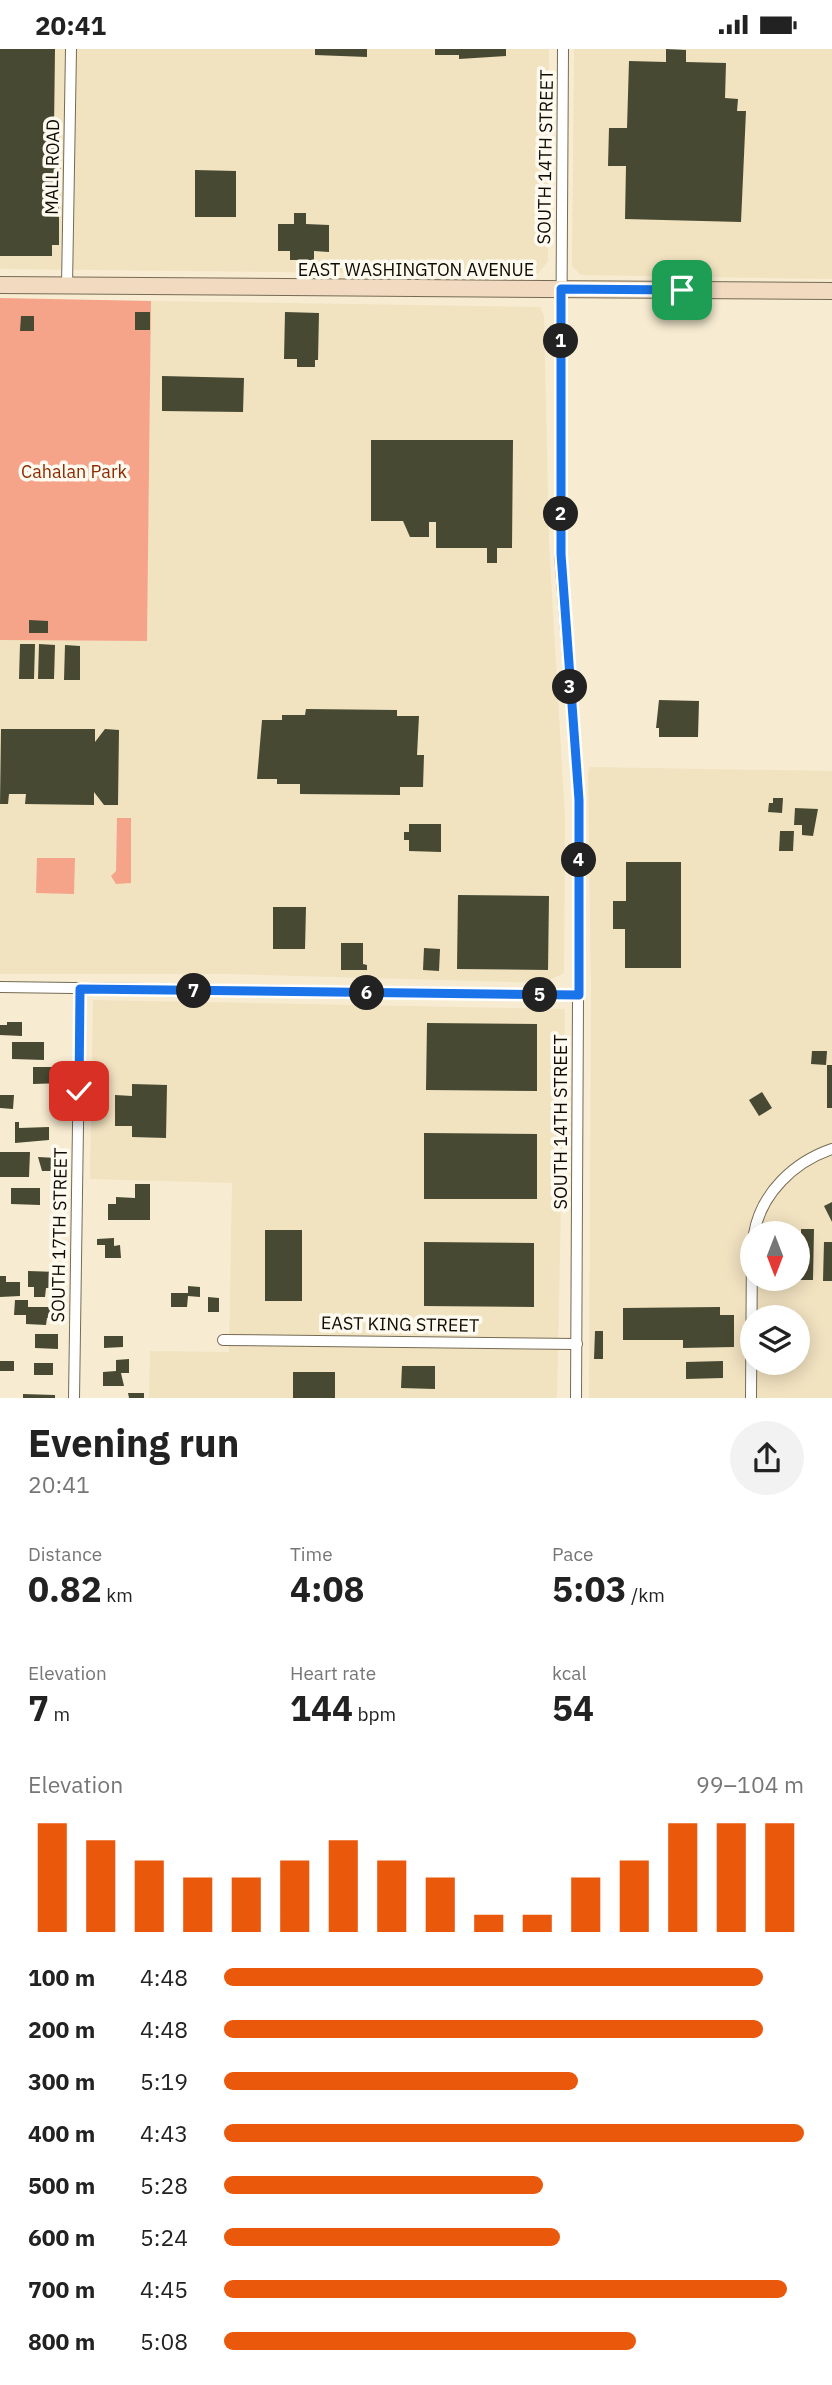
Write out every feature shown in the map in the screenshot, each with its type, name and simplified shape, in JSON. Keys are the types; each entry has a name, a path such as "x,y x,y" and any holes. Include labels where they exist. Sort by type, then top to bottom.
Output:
{"street":[{"name":"MALL ROAD","path":"67,285 71,49"},
{"name":"SOUTH 14TH STREET","path":"564,49 561,554 579,800 576,1398"},
{"name":"EAST WASHINGTON AVENUE","path":"0,285 832,291"},
{"path":"0,987 579,995"},
{"name":"SOUTH 17TH STREET","path":"74,1398 80,989"},
{"path":"757,1221 760,1210 788,1174 800,1163 832,1149"},
{"path":"751,1398 752,1291"},
{"name":"EAST KING STREET","path":"223,1340 577,1344"}],"shaded area":[{"path":"0,49 549,49 548,261 537,275 0,269"},
{"path":"574,49 832,49 832,279 581,275 572,266"},
{"path":"151,301 540,307 544,316 549,544 565,818 564,973 543,983 231,974 0,974 0,640 147,641"},
{"path":"590,767 832,771 832,1398 589,1398"},
{"path":"93,1000 565,1009 557,1398 149,1398 150,1351 229,1352 232,1183 90,1179"}],"green space":[{"name":"Cahalan Park","path":"0,298 151,301 147,641 0,640"},
{"path":"117,818 131,818 131,883 116,884 111,876 116,871"},
{"path":"37,858 75,858 74,894 36,893"}],"building":[{"path":"0,49 55,49 54,128 59,128 61,167 59,177 53,177 53,198 59,198 59,245 52,245 52,256 0,256"},
{"path":"315,49 367,49 367,57 315,55"},
{"path":"435,49 506,49 506,56 459,59 459,55 435,55"},
{"path":"666,49 686,50 686,62 726,63 725,98 738,99 737,111 746,111 741,222 625,219 626,166 608,166 609,128 627,128 629,61 666,62"},
{"path":"195,170 236,171 236,217 195,217"},
{"path":"294,213 306,213 306,224 329,225 329,252 314,251 314,260 290,260 290,251 278,251 278,224 294,224"},
{"path":"135,312 150,312 150,330 135,330"},
{"path":"285,312 319,313 318,360 315,360 315,367 297,367 297,359 284,359"},
{"path":"21,316 34,316 34,331 20,331"},
{"path":"162,376 244,378 243,412 162,411"},
{"path":"371,440 513,440 512,548 497,548 497,563 487,563 487,548 436,548 436,522 429,522 429,537 410,537 403,521 371,521"},
{"path":"29,620 48,621 48,633 29,633"},
{"path":"20,644 35,644 34,679 19,679"},
{"path":"39,644 55,645 54,679 38,679"},
{"path":"65,645 80,646 80,680 64,680"},
{"path":"659,700 699,701 698,737 659,737 659,728 656,728"},
{"path":"306,709 397,710 397,716 419,716 417,755 424,755 423,787 400,787 400,795 300,794 300,784 277,784 277,779 257,779 262,720 282,720 282,715 305,715"},
{"path":"1,729 95,729 95,742 105,729 119,730 118,805 104,805 94,792 94,805 25,804 26,794 9,794 8,804 0,804"},
{"path":"773,798 783,798 782,813 768,812"},
{"path":"795,808 818,809 813,836 802,835 802,825 794,825"},
{"path":"409,824 441,824 441,852 409,851 409,840 404,840 404,832 409,832"},
{"path":"780,831 794,831 793,851 779,851"},
{"path":"626,862 681,862 681,968 625,968 625,929 613,929 613,901 626,901"},
{"path":"458,895 549,896 548,970 457,969"},
{"path":"273,907 306,907 305,949 273,949"},
{"path":"341,943 363,943 363,964 367,965 367,970 341,970"},
{"path":"424,948 440,949 439,971 423,970"},
{"path":"7,1022 22,1022 22,1036 0,1035 0,1025 7,1025"},
{"path":"427,1023 537,1024 537,1091 426,1090"},
{"path":"12,1042 44,1042 44,1060 12,1059"},
{"path":"812,1051 827,1051 826,1065 811,1064"},
{"path":"827,1065 832,1065 832,1108 827,1108"},
{"path":"33,1067 65,1067 65,1083 33,1084"},
{"path":"132,1084 167,1085 166,1138 132,1137 132,1126 115,1126 115,1095 132,1096"},
{"path":"762,1092 772,1108 759,1116 749,1100"},
{"path":"0,1095 14,1095 13,1109 0,1108"},
{"path":"15,1122 19,1122 19,1128 49,1127 49,1140 15,1143"},
{"path":"424,1133 537,1134 537,1199 424,1199"},
{"path":"0,1152 30,1152 29,1177 0,1177"},
{"path":"38,1157 57,1158 57,1171 42,1171"},
{"path":"135,1184 150,1184 150,1220 108,1220 108,1204 116,1204 116,1197 135,1198"},
{"path":"11,1188 40,1188 40,1205 11,1204"},
{"path":"832,1202 832,1222 824,1206"},
{"path":"810,1229 814,1229 813,1280 810,1280"},
{"path":"265,1230 302,1230 302,1301 265,1301"},
{"path":"114,1238 114,1246 120,1245 121,1258 105,1258 105,1245 97,1245 97,1239"},
{"path":"424,1242 534,1243 534,1307 424,1306"},
{"path":"824,1242 832,1242 832,1281 823,1281"},
{"path":"28,1271 58,1272 58,1281 54,1281 54,1288 46,1288 45,1297 34,1297 34,1287 28,1287"},
{"path":"0,1276 6,1276 6,1282 20,1282 20,1296 0,1297"},
{"path":"188,1286 200,1287 200,1297 188,1296 187,1307 171,1307 171,1293 188,1293"},
{"path":"208,1297 219,1298 219,1312 208,1312"},
{"path":"15,1300 28,1300 28,1307 52,1307 52,1318 47,1318 46,1325 26,1324 26,1315 14,1315"},
{"path":"720,1307 720,1315 734,1315 734,1347 683,1348 683,1340 623,1340 623,1308"},
{"path":"595,1331 603,1331 603,1359 594,1359"},
{"path":"35,1334 58,1334 58,1349 35,1348"},
{"path":"104,1336 123,1336 123,1347 104,1348"},
{"path":"129,1359 129,1373 121,1373 124,1386 103,1386 103,1372 116,1371 116,1360"},
{"path":"0,1361 14,1361 14,1371 0,1371"},
{"path":"723,1361 723,1378 686,1379 686,1362"},
{"path":"34,1363 53,1363 53,1375 34,1375"},
{"path":"402,1366 435,1366 435,1389 401,1388"},
{"path":"293,1372 335,1372 335,1398 293,1398"},
{"path":"128,1393 144,1393 144,1398 129,1398"},
{"path":"23,1394 55,1395 55,1398 23,1398"}],"route":[{"path":"79,1091 80,989 579,995 579,800 561,554 561,289 682,290"}]}
